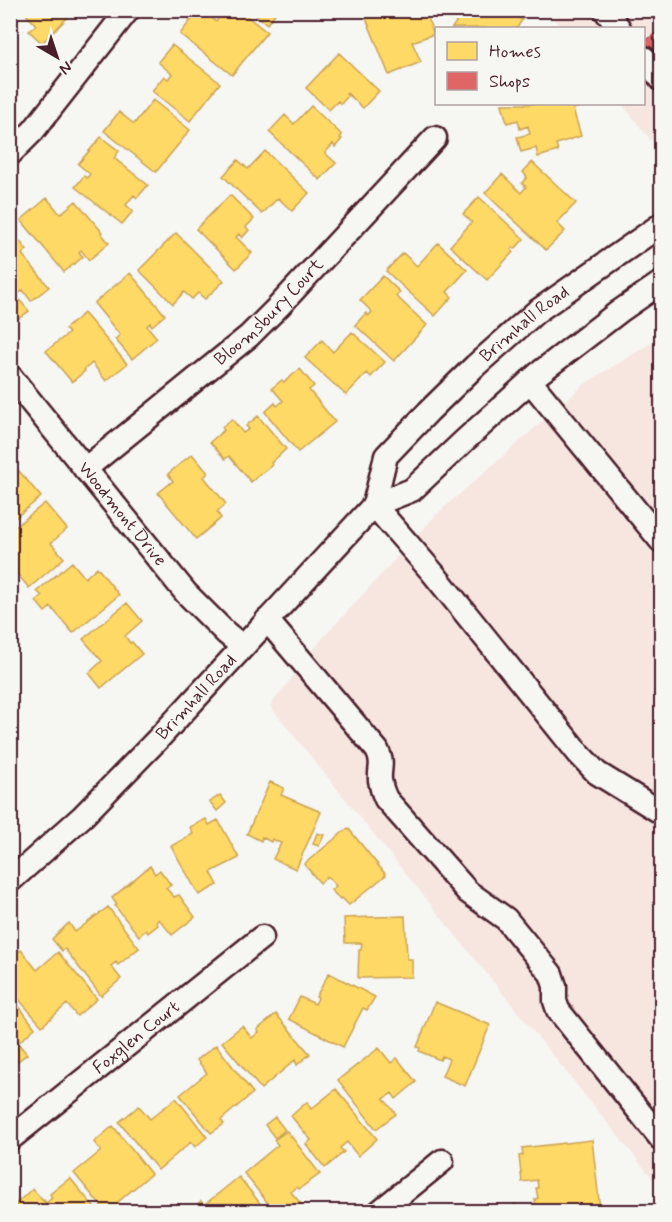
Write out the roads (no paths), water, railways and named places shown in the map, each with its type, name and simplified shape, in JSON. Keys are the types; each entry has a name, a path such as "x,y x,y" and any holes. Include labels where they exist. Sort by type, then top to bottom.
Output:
{"street":[{"path":"10,154 33,131 128,10"},
{"path":"605,10 619,27"},
{"path":"645,59 662,80"},
{"name":"Bloomsbury Court","path":"85,469 249,336 435,138"},
{"name":"Brimhall Road","path":"375,505 386,456 429,411 536,312 662,224"},
{"name":"Brimhall Road","path":"10,881 83,816 158,739 375,505 412,490 530,381 611,318 660,286"},
{"name":"Woodmont Drive","path":"10,376 186,593 242,646"},
{"path":"530,381 662,542"},
{"path":"375,505 579,754 597,773 662,813"},
{"path":"267,620 377,750 381,759 381,788 386,799 468,892 506,920 551,974 558,1010 662,1140"},
{"name":"Foxglen Court","path":"10,1139 262,937"},
{"path":"379,1212 442,1161"}]}
